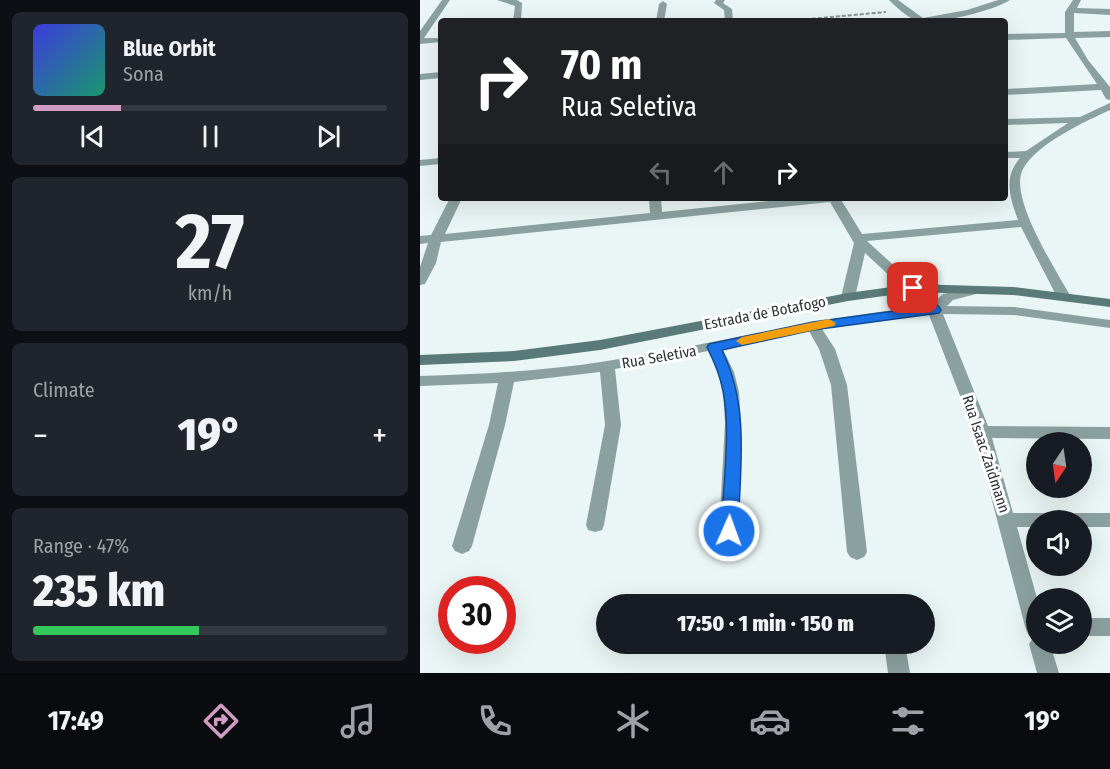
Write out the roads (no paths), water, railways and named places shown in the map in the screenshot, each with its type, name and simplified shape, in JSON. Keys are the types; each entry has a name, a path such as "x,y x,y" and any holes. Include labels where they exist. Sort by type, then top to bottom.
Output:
{"main road":[{"name":"Estrada de Botafogo","path":"420,360 514,356 600,345 848,297 913,288 975,290 1110,303"}],"street":[{"path":"437,41 420,39 446,0"},
{"path":"501,0 513,1 519,5 517,18"},
{"path":"893,0 918,18"},
{"path":"938,18 969,12 1006,0"},
{"path":"1077,0 1066,26 1068,35 1107,92"},
{"path":"720,1 728,9 729,18"},
{"path":"661,18 663,4"},
{"path":"1071,10 1110,12"},
{"path":"1008,37 1110,34"},
{"path":"420,76 438,75"},
{"path":"1008,92 1107,92"},
{"path":"1064,297 1009,188 1015,172 1030,154 1081,119 1110,106"},
{"path":"1008,122 1081,119"},
{"path":"1008,155 1030,154"},
{"path":"420,163 438,161"},
{"path":"420,281 429,263 435,240 454,201"},
{"path":"655,201 656,215"},
{"path":"420,240 789,201"},
{"name":"Rua Isaac Zaidmann","path":"835,201 860,240 934,310 982,432 1026,591"},
{"path":"848,297 860,240 1026,223"},
{"path":"934,310 948,297 975,290"},
{"name":"Rua Seletiva","path":"420,381 507,378 607,366 813,326 873,316 934,310 1015,311 1110,324"},
{"path":"813,326 827,349 839,385 857,552"},
{"path":"714,347 726,372 731,392 733,423 728,552"},
{"path":"596,525 613,425 612,393 607,366"},
{"path":"462,546 497,425 507,378"},
{"path":"982,432 1110,433"},
{"path":"1007,520 1110,520"},
{"path":"1092,627 1110,627"},
{"path":"896,654 899,673"},
{"path":"1043,654 1048,673"}]}
